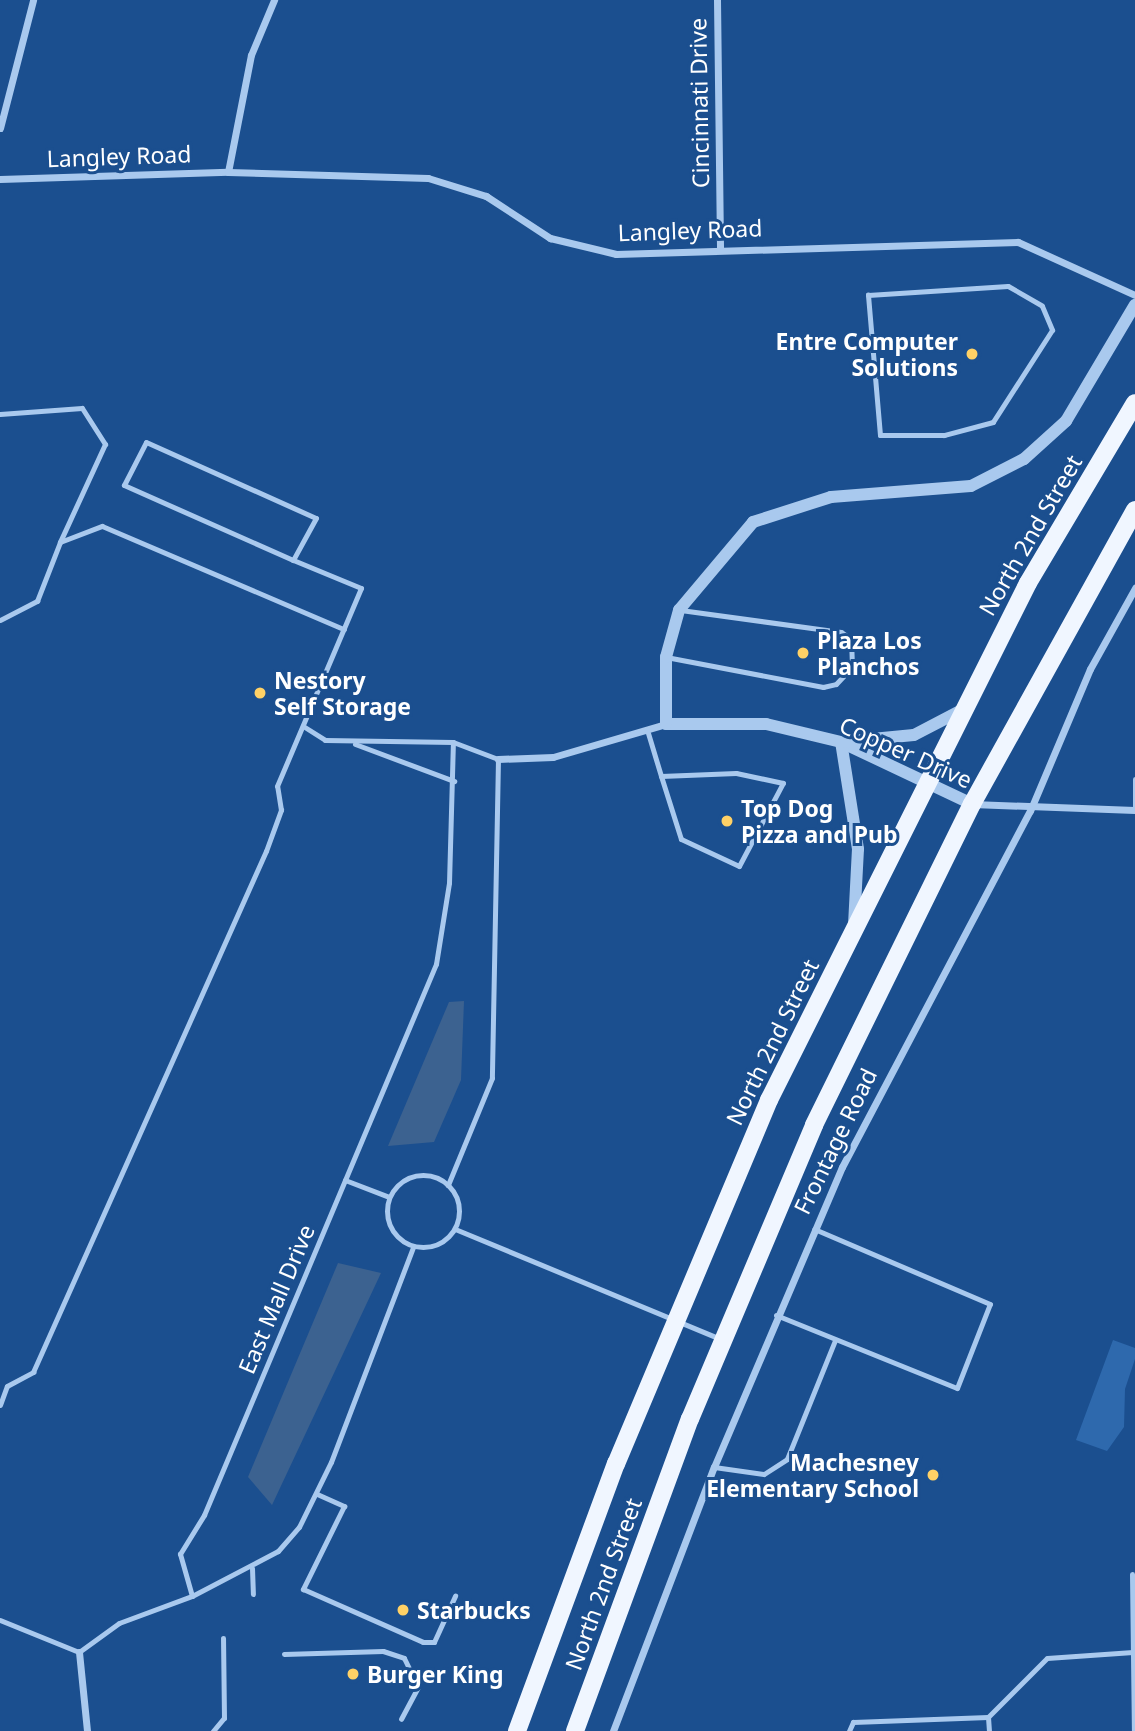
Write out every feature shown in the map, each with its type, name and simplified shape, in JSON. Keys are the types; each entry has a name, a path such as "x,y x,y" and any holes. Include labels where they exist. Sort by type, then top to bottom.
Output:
{"main road":[{"name":"North 2nd Street","path":"517,1731 674,1320 769,1100 1028,583 1135,403"},
{"name":"North 2nd Street","path":"575,1731 724,1340 814,1125 972,804 1135,510"}],"street":[{"path":"0,128 33,0"},
{"path":"228,172 251,55 274,0"},
{"name":"Cincinnati Drive","path":"717,0 720,248"},
{"name":"Langley Road","path":"0,180 228,172 428,178 486,196 550,238 616,254 720,248 1018,242 1135,295"},
{"path":"666,724 666,657 679,610 752,522 831,497 971,486 1024,459 1066,421 1135,306"},
{"name":"Frontage Road","path":"612,1731 714,1467 814,1229 1030,811 1090,669 1135,588"},
{"path":"854,930 858,849 841,742 914,736 965,708"},
{"name":"Copper Drive","path":"498,759 553,757 648,733 666,724 766,724 841,742 972,804 1030,811 1135,810"},
{"path":"79,1652 88,1731"}],"lane":[{"path":"1008,286 1042,306 1052,330 993,422 944,435 880,435 868,295 965,288 1008,286"},
{"path":"0,414 82,408 105,443 60,542 37,601 0,620"},
{"path":"0,1405 7,1386 33,1372 267,851 281,810 277,786 361,588 293,560 124,485 146,442 316,517 293,560"},
{"path":"60,542 102,526 344,629"},
{"path":"666,657 824,687 836,684 852,667 851,639 841,632 679,610"},
{"path":"303,726 325,740 453,742 498,759 492,1078 448,1185"},
{"path":"648,733 681,839 739,866 783,783 736,773 662,776"},
{"path":"350,742 454,781"},
{"name":"East Mall Drive","path":"192,1596 180,1553 204,1515 414,1015 445,927 454,781 453,742"},
{"path":"1135,781 1135,810"},
{"path":"415,1176 448,1185 459,1206 455,1228 437,1245 413,1247 388,1222 389,1197 415,1176"},
{"path":"345,1180 389,1197"},
{"path":"455,1228 724,1340"},
{"path":"776,1315 957,1388 990,1304 814,1229"},
{"path":"0,1620 79,1652 119,1623 192,1596 252,1568 278,1551 317,1494 413,1247"},
{"path":"714,1467 743,1476 778,1468 812,1400 835,1340"},
{"path":"317,1494 344,1506 303,1589 423,1642 434,1642 455,1596"},
{"path":"252,1568 253,1594"},
{"path":"1132,1574 1135,1731"},
{"path":"213,1731 224,1718 223,1638"},
{"path":"284,1654 383,1651 404,1658 418,1686 401,1719"},
{"path":"849,1731 853,1722 988,1717 1048,1658 1133,1652"},
{"path":"988,1717 989,1731"}],"shaded area":[{"path":"464,1001 461,1080 434,1142 388,1146 449,1002"},
{"path":"338,1263 381,1273 272,1505 248,1477"},
{"path":"1113,1340 1135,1348 1135,1359 1125,1389 1124,1427 1107,1451 1076,1440"}],"place":[{"name":"Entre Computer Solutions","path":"972,354"},
{"name":"Plaza Los Planchos","path":"803,653"},
{"name":"Nestory Self Storage","path":"260,693"},
{"name":"Top Dog Pizza and Pub","path":"727,821"},
{"name":"Machesney Elementary School","path":"933,1475"},
{"name":"Starbucks","path":"403,1610"},
{"name":"Burger King","path":"353,1674"}]}
